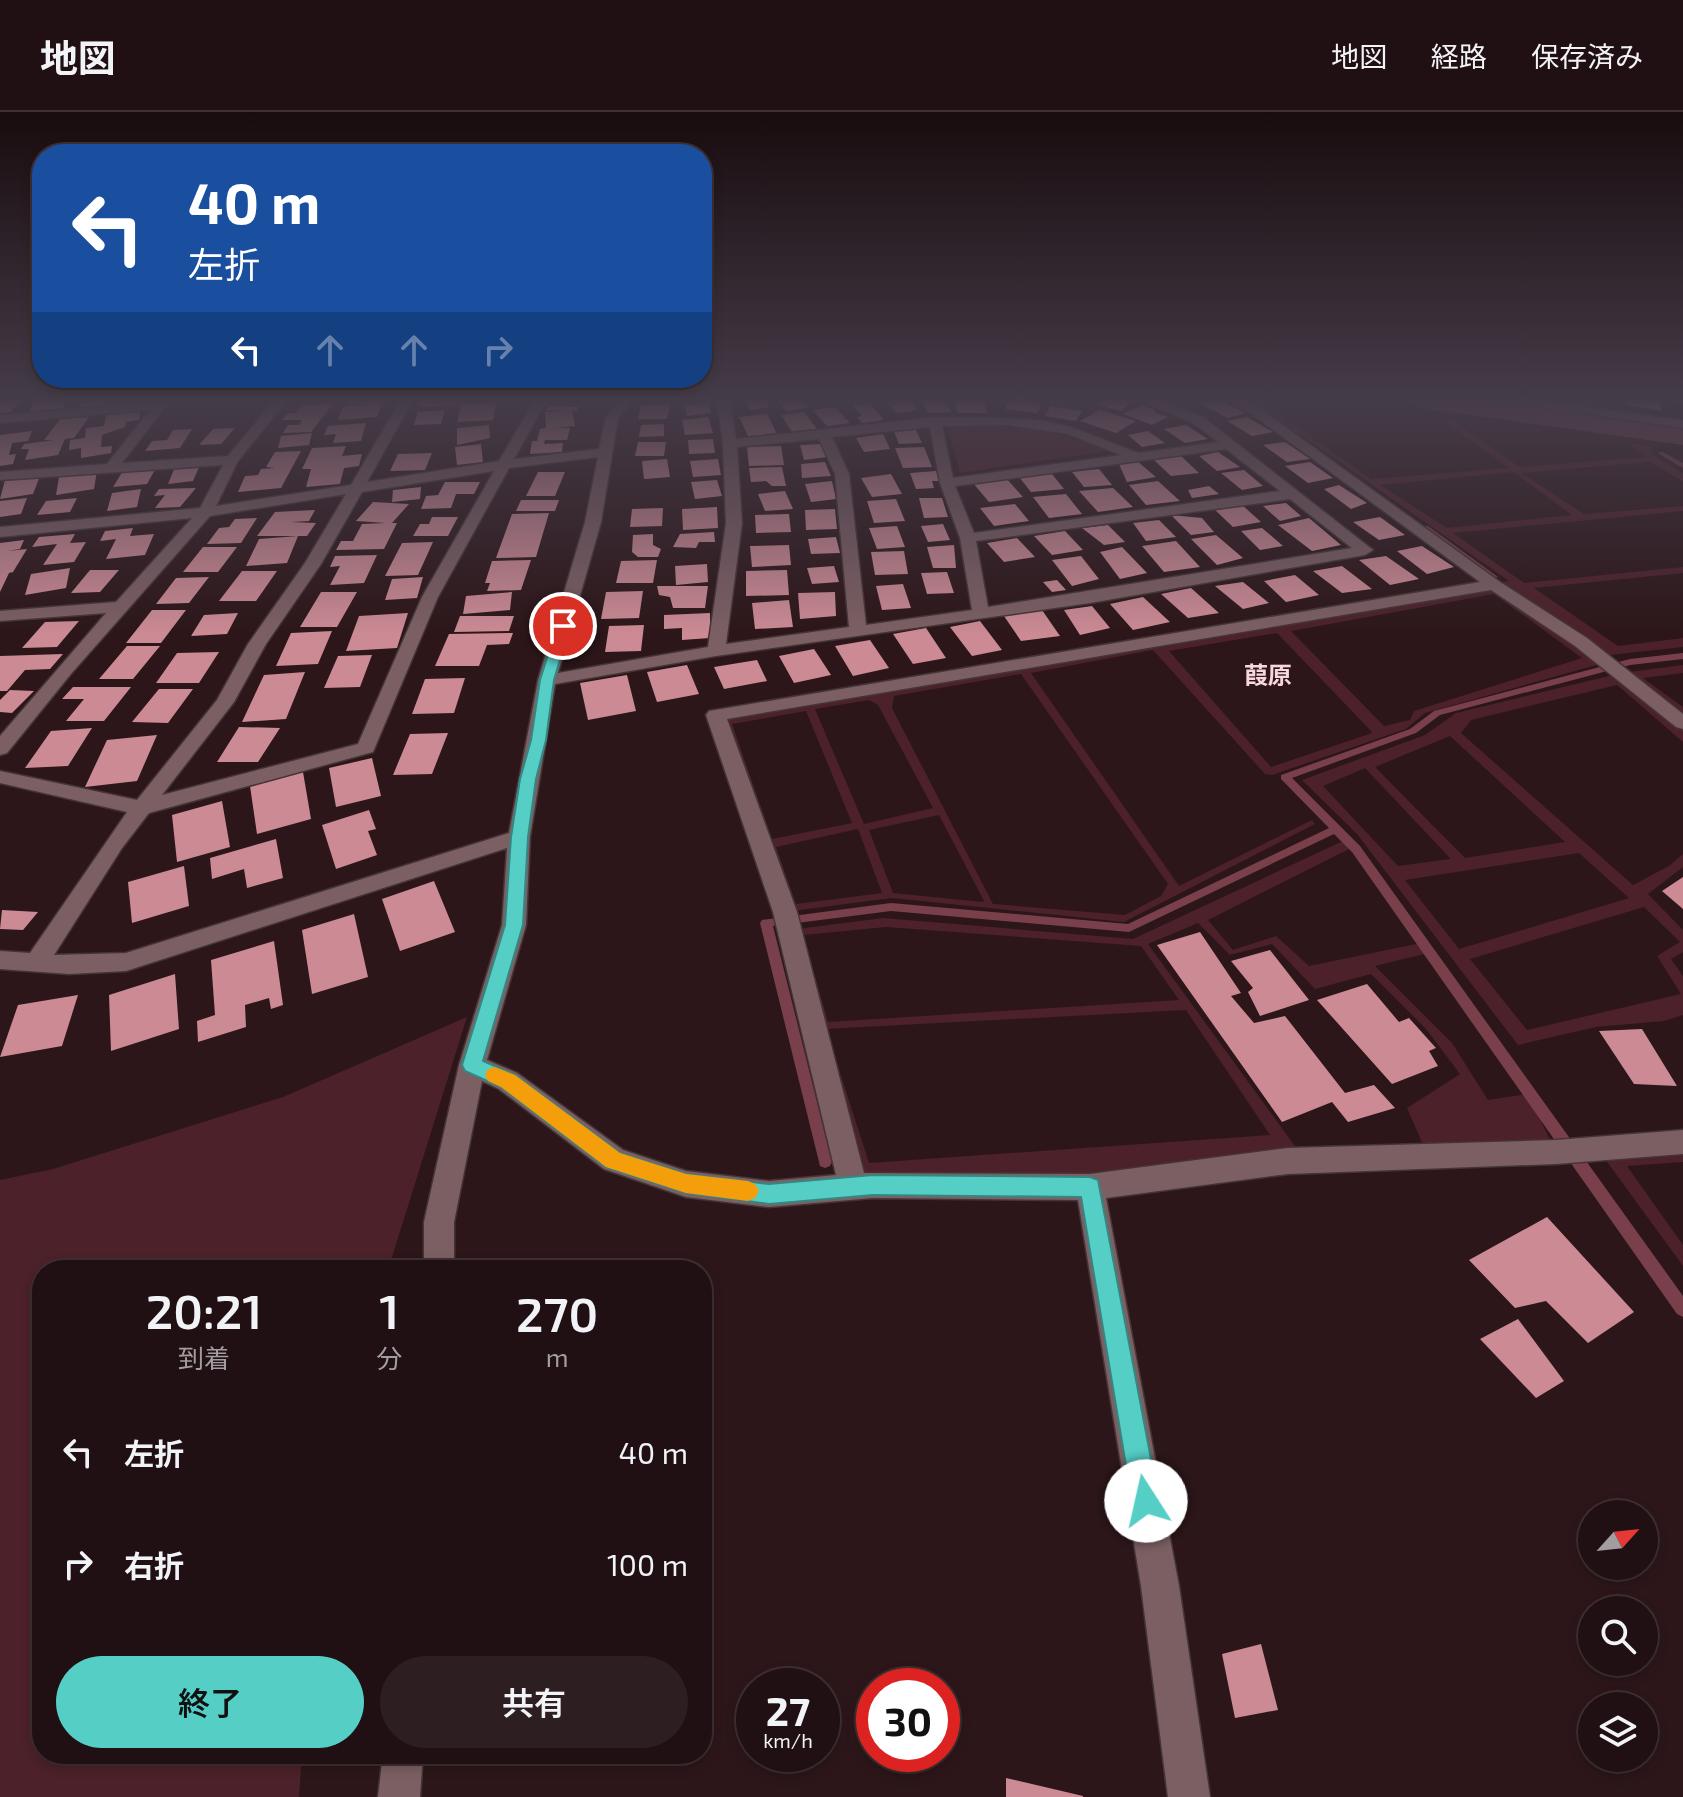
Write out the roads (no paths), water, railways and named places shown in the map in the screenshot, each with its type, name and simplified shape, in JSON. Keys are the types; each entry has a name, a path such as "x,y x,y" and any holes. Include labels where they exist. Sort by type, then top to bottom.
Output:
{"street":[{"path":"0,749 64,671 205,512 223,477"},
{"path":"36,963 114,843 225,702 257,644 313,564 364,477"},
{"path":"0,532 205,512 432,477"},
{"path":"0,777 141,808 366,748 430,597 497,477"},
{"path":"439,1260 439,1222 472,1065 514,925 519,837 547,680 593,522 601,477"},
{"path":"716,651 734,523 732,477"},
{"path":"842,477 858,630"},
{"path":"946,477 968,538 981,615"},
{"path":"947,483 991,477"},
{"path":"547,680 716,651 981,615 1365,550 1270,477"},
{"path":"1344,477 1494,585 1581,642 1683,723"},
{"path":"968,538 1291,494"},
{"path":"853,1187 785,912 716,715 1494,585"},
{"path":"0,616 123,607"},
{"path":"0,960 96,965 126,962 519,837"},
{"path":"472,1065 508,1081 614,1160 672,1179 769,1194 853,1187 1090,1187 1288,1161 1556,1152 1683,1142"},
{"path":"1090,1187 1160,1586 1189,1797"},
{"path":"399,1797 402,1764"}],"waterway":[{"path":"1425,528 1494,577"},
{"path":"1336,829 1285,777 1413,731 1437,713 1630,662 1683,656"},
{"path":"825,1162 766,923 891,907 1129,928 1336,829"},
{"path":"1336,829 1356,849 1683,1309"}],"district":[{"name":"葭原","path":"1268,674"}]}
